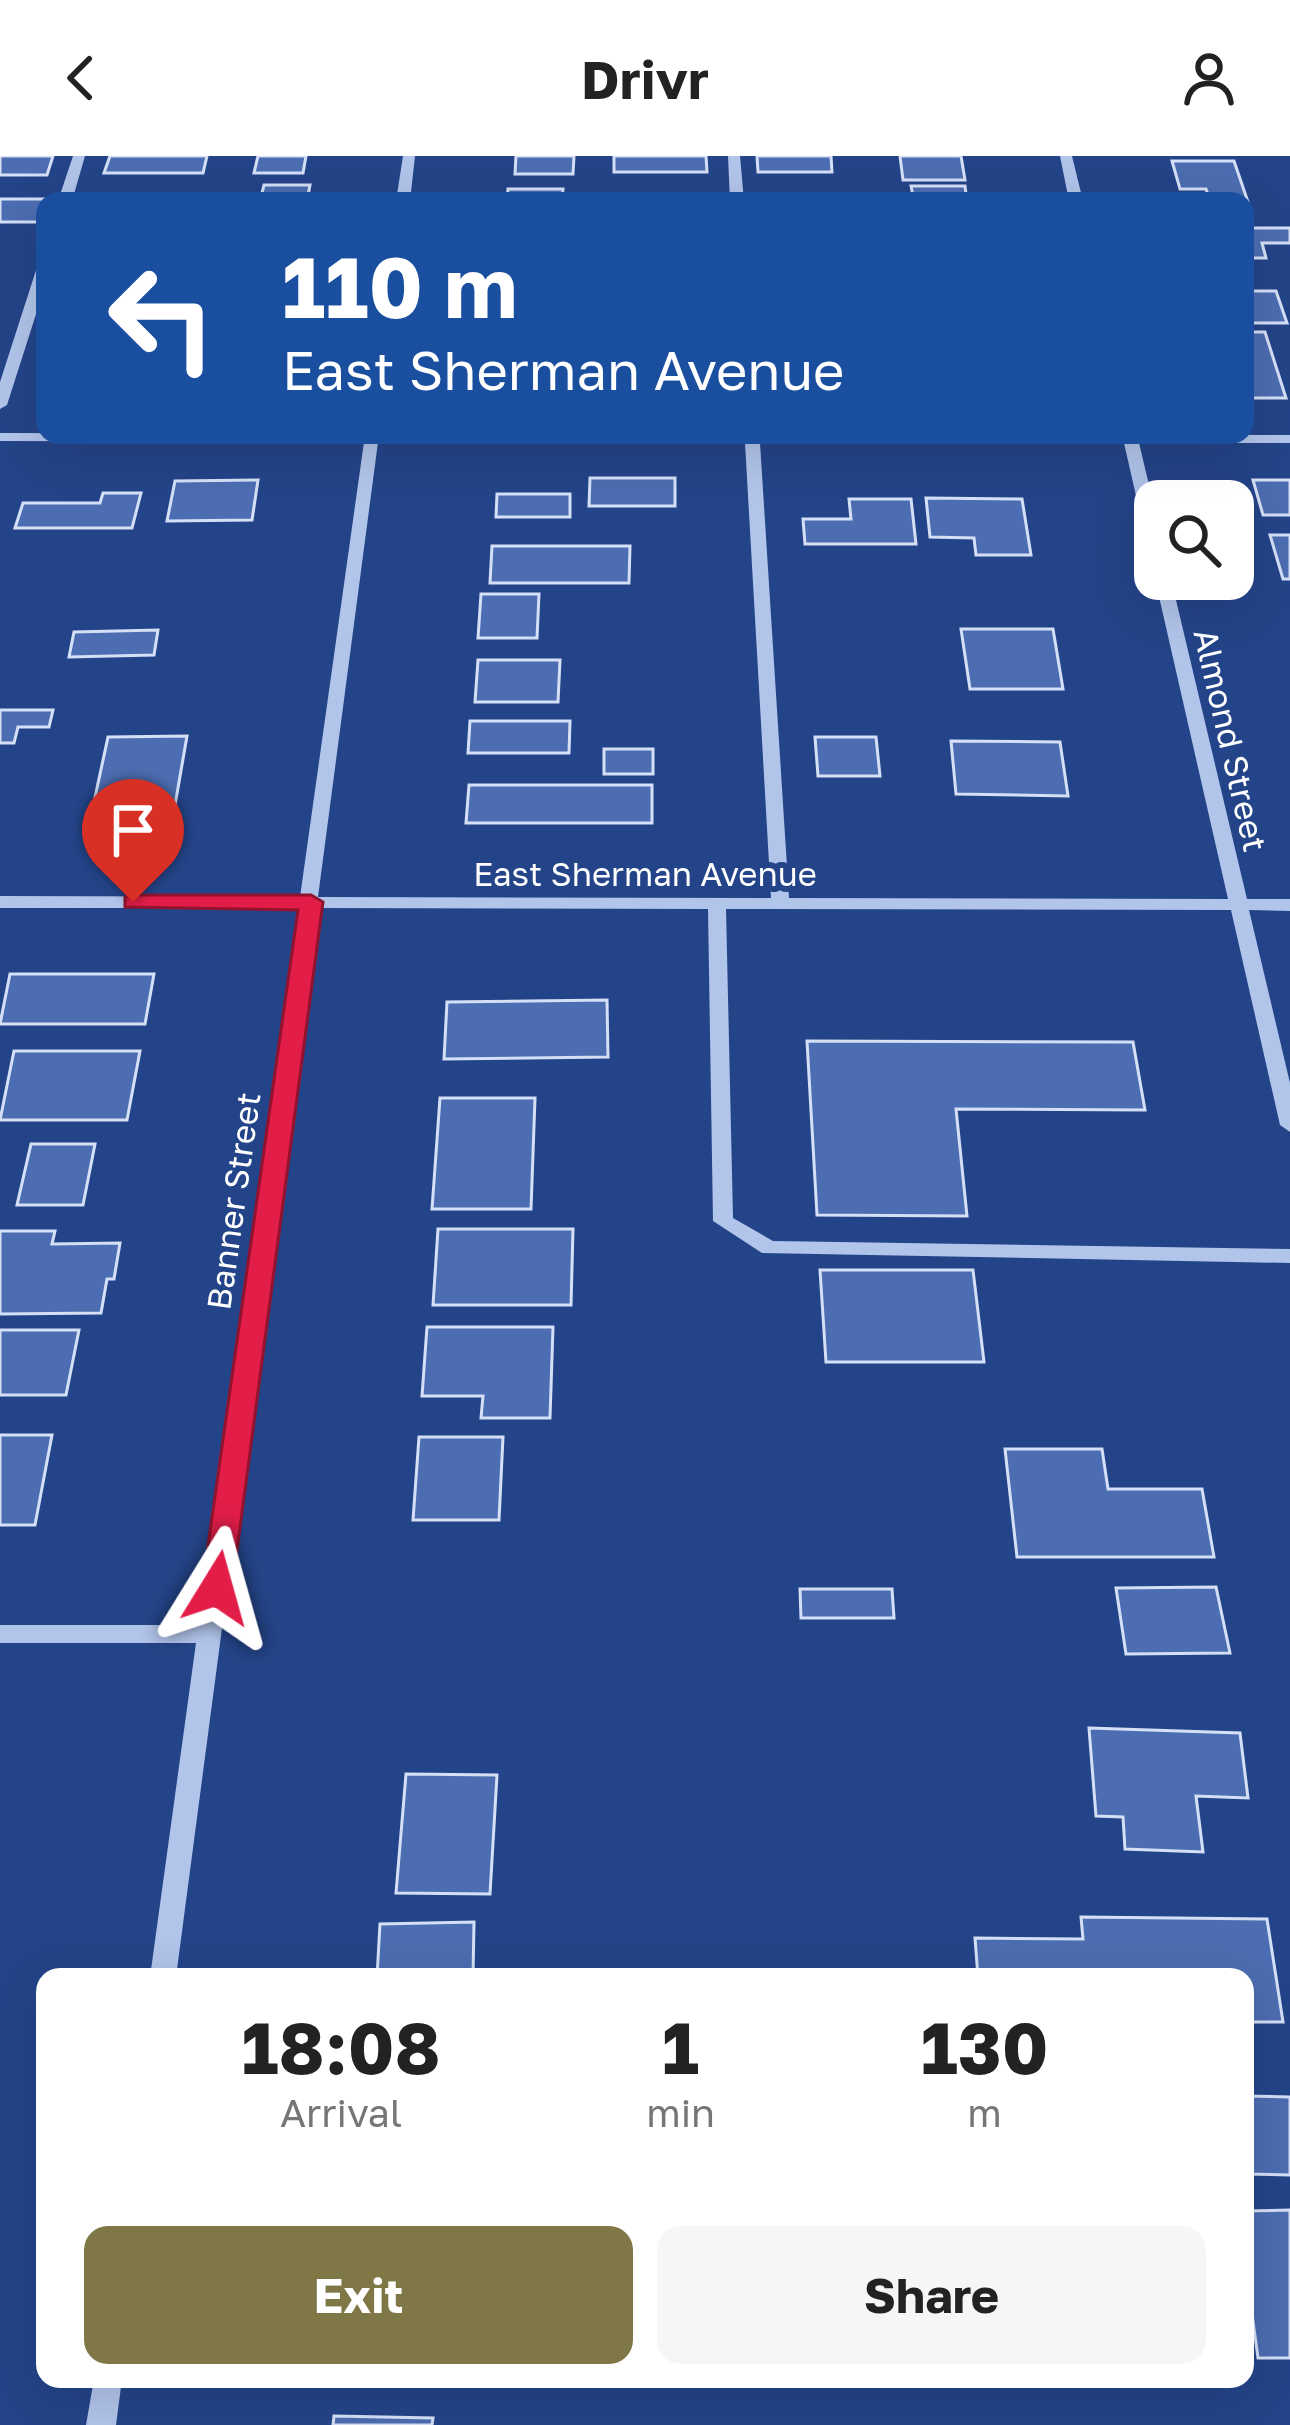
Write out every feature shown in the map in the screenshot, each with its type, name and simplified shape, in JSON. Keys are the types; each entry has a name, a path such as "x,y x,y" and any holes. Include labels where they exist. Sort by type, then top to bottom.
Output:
{"street":[{"path":"68,192 80,156"},
{"path":"404,192 409,156"},
{"path":"734,156 736,192"},
{"path":"1066,156 1074,192"},
{"path":"0,405 36,292"},
{"path":"0,437 36,437"},
{"path":"1254,439 1290,440"},
{"name":"Banner Street","path":"164,1968 370,444"},
{"path":"752,444 780,904"},
{"path":"1133,444 1141,480"},
{"name":"Almond Street","path":"1168,600 1290,1124"},
{"name":"East Sherman Avenue","path":"0,902 1290,905"},
{"path":"717,903 723,1221 770,1248 1290,1256"},
{"path":"0,1634 210,1634"},
{"path":"101,2425 107,2388"}],"building":[{"path":"0,156 53,156 47,175 0,175"},
{"path":"110,156 207,156 203,173 104,173"},
{"path":"258,156 306,156 303,173 254,173"},
{"path":"516,156 574,156 573,174 515,174"},
{"path":"614,156 706,156 707,172 614,172"},
{"path":"757,156 831,156 832,172 758,172"},
{"path":"900,156 961,156 965,180 903,180"},
{"path":"1172,161 1234,161 1245,192 1207,192 1180,189"},
{"path":"264,185 310,185 309,192 262,192"},
{"path":"911,186 965,186 966,192 912,192"},
{"path":"508,189 563,189 563,192"},
{"path":"0,199 36,199 36,222 0,222"},
{"path":"1254,228 1290,228 1290,243 1262,243 1266,258 1254,258"},
{"path":"1254,291 1276,291 1287,323 1254,323"},
{"path":"1254,332 1265,332 1286,398 1254,398"},
{"path":"590,478 675,478 675,506 589,506"},
{"path":"258,480 252,520 167,521 175,481"},
{"path":"1254,480 1290,480 1290,515 1263,515"},
{"path":"103,493 141,493 132,528 15,528 23,503 100,503"},
{"path":"497,494 570,494 570,517 496,517"},
{"path":"926,498 1022,499 1031,555 976,555 974,538 930,537"},
{"path":"849,499 911,499 916,544 805,544 803,519 851,519"},
{"path":"1270,535 1290,535 1290,579 1283,579"},
{"path":"492,546 630,546 629,583 490,583"},
{"path":"481,594 539,594 537,638 478,638"},
{"path":"961,629 1053,629 1063,689 970,689"},
{"path":"158,630 154,655 69,657 74,632"},
{"path":"478,660 560,660 558,702 475,702"},
{"path":"0,710 53,710 49,727 18,727 14,743 0,743"},
{"path":"470,721 570,721 569,753 468,753"},
{"path":"187,736 174,811 122,812 124,802 94,802 108,737"},
{"path":"815,737 876,737 880,776 818,776"},
{"path":"951,741 1060,742 1068,796 956,794"},
{"path":"604,749 653,749 653,774 604,774"},
{"path":"469,785 652,785 652,823 466,823"},
{"path":"10,974 154,974 145,1024 0,1024"},
{"path":"607,1000 608,1057 444,1059 447,1002"},
{"path":"807,1041 1133,1042 1145,1110 956,1109 967,1216 817,1215"},
{"path":"14,1051 140,1051 127,1120 0,1120"},
{"path":"440,1098 535,1098 531,1209 432,1209"},
{"path":"31,1144 95,1144 83,1205 17,1205"},
{"path":"438,1229 573,1229 571,1305 433,1305"},
{"path":"0,1231 55,1231 52,1244 120,1243 114,1279 107,1279 101,1313 0,1314"},
{"path":"820,1270 973,1270 984,1362 826,1362"},
{"path":"427,1327 553,1327 550,1418 481,1418 483,1396 422,1396"},
{"path":"0,1330 79,1330 66,1395 0,1395"},
{"path":"0,1435 52,1435 35,1525 0,1525"},
{"path":"419,1437 503,1437 499,1520 413,1520"},
{"path":"1005,1449 1102,1449 1108,1489 1202,1489 1214,1557 1017,1557"},
{"path":"1216,1587 1230,1653 1126,1654 1116,1588"},
{"path":"800,1589 892,1589 894,1618 801,1618"},
{"path":"1089,1728 1240,1733 1248,1798 1196,1796 1203,1852 1125,1849 1123,1817 1096,1816"},
{"path":"406,1774 497,1775 490,1894 396,1893"},
{"path":"1081,1917 1267,1919 1283,2022 1254,2022 1254,1968 977,1968 975,1938 1083,1939"},
{"path":"474,1922 473,1968 378,1968 380,1924"},
{"path":"1254,2096 1290,2097 1290,2175 1254,2174"},
{"path":"1290,2210 1290,2358 1258,2358 1254,2211"},
{"path":"334,2416 433,2418 432,2425 333,2425"}],"route":[{"path":"133,902 311,902 217,1588"}]}
